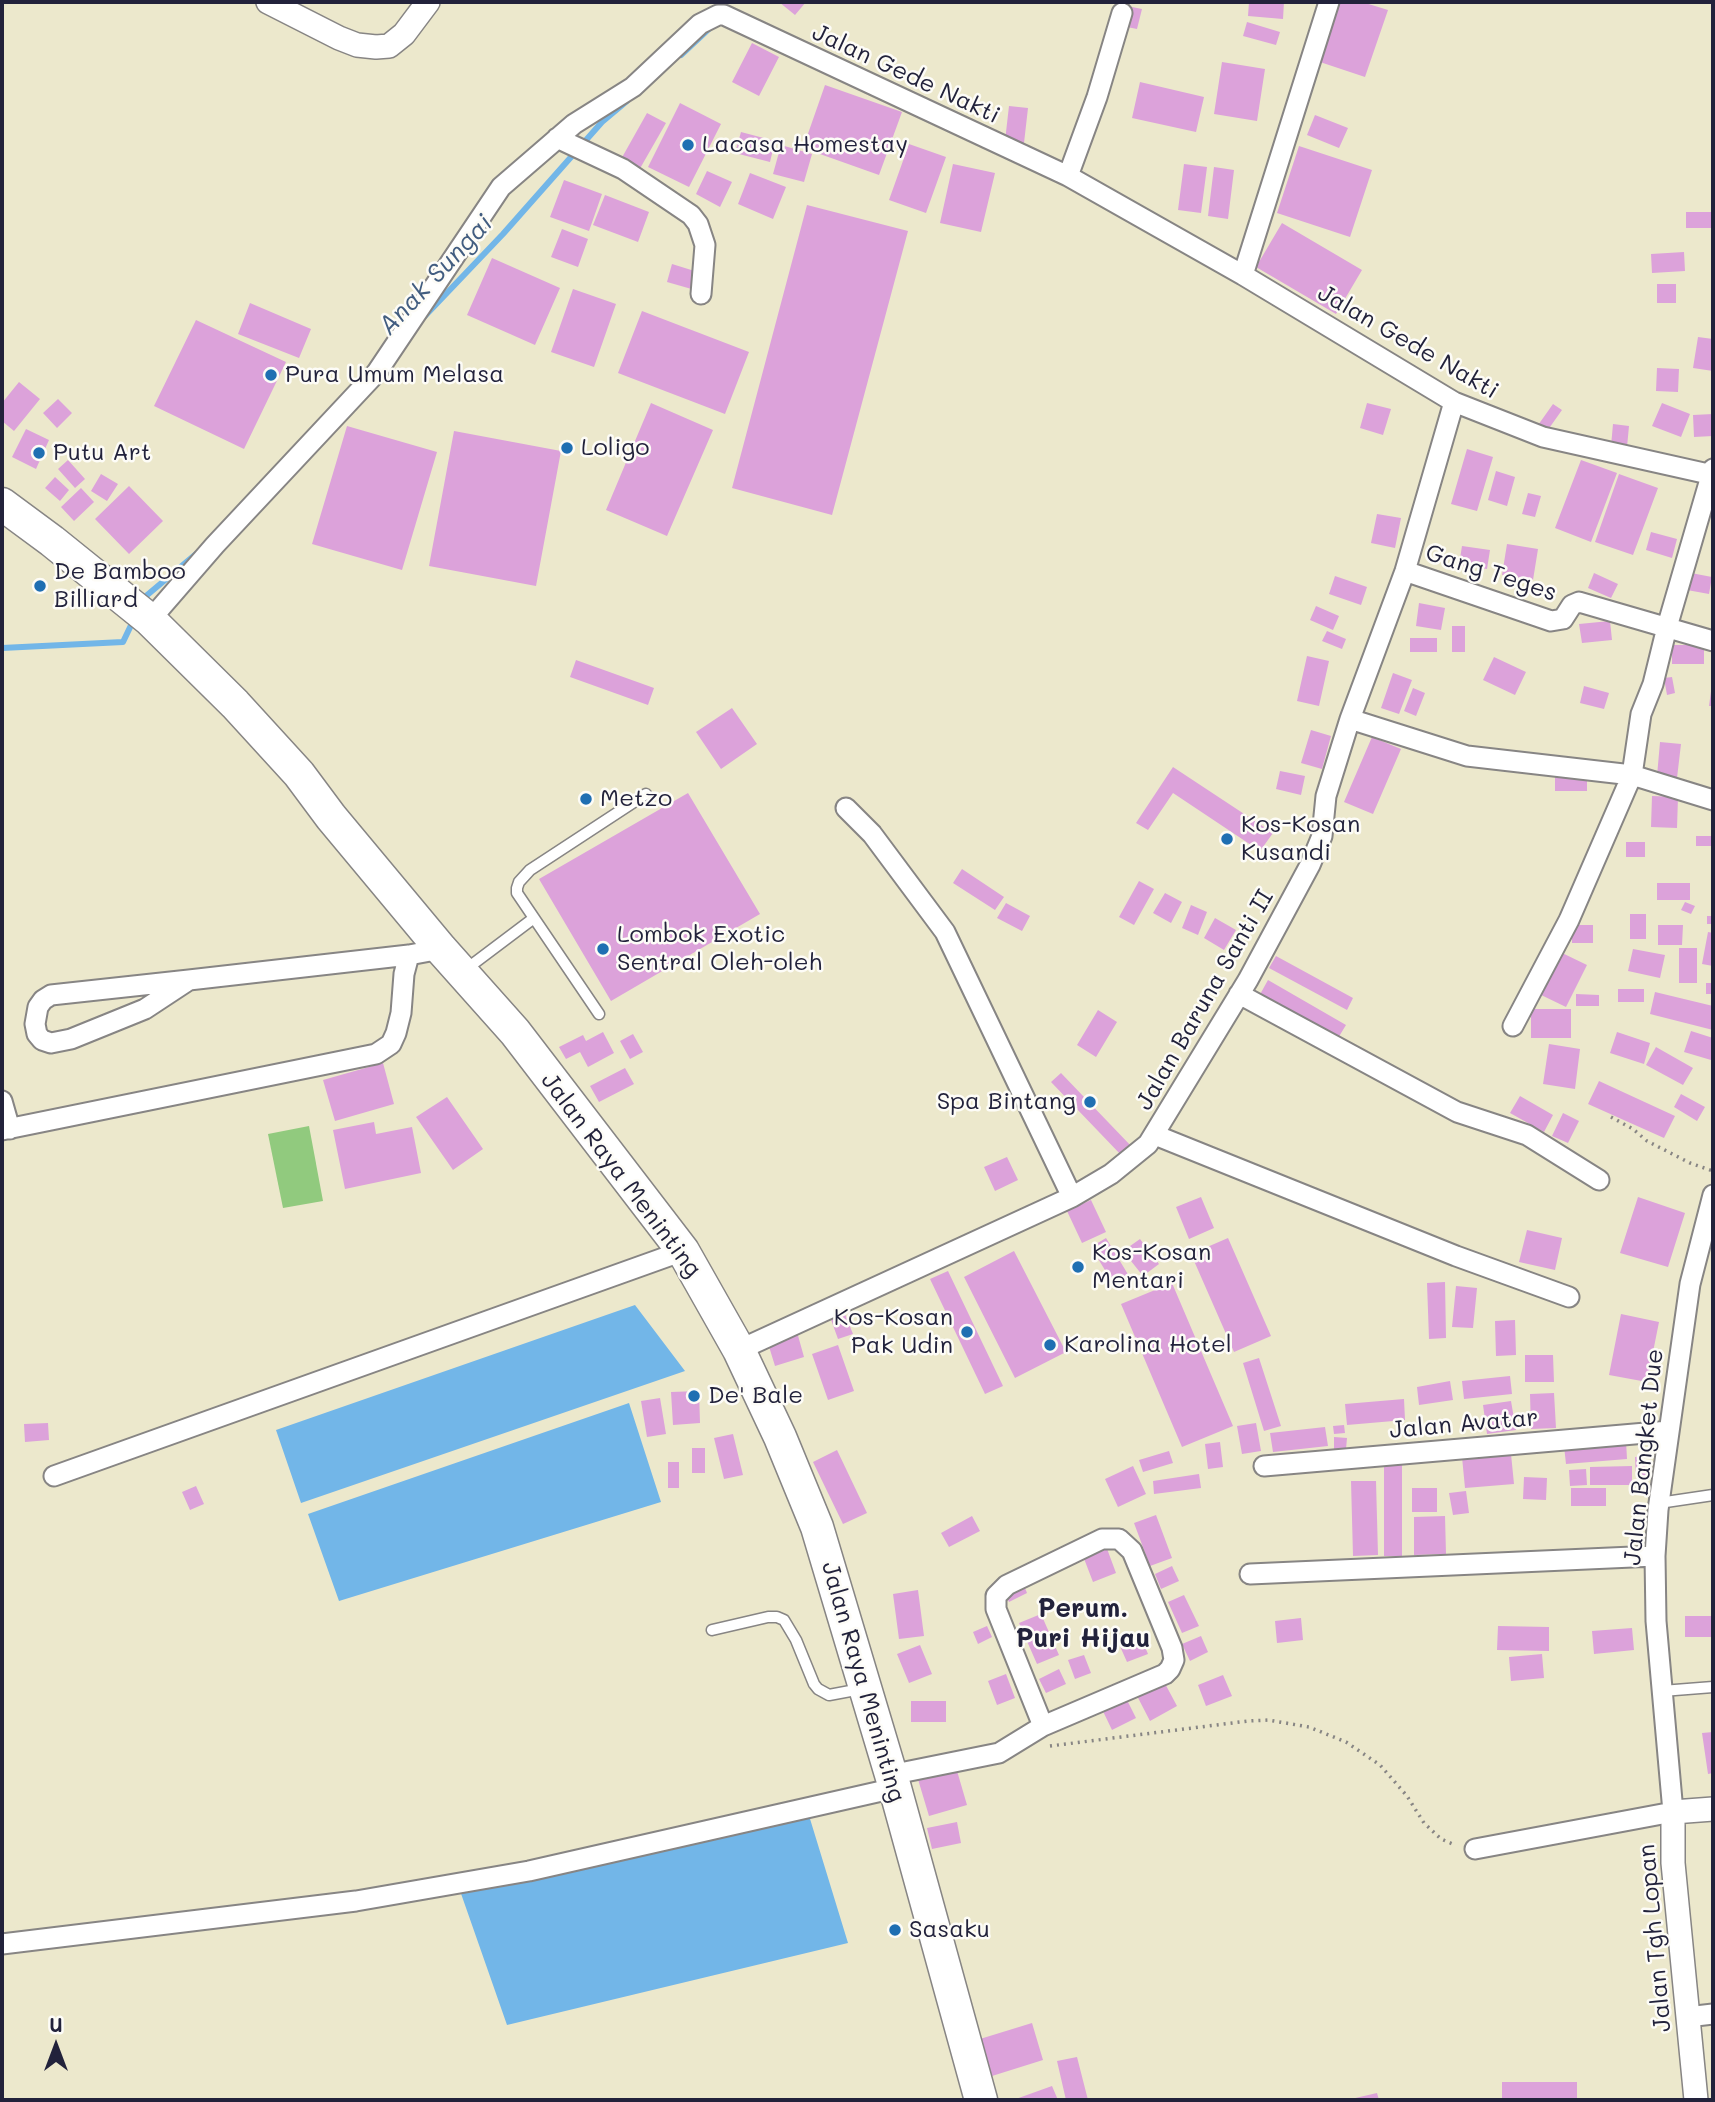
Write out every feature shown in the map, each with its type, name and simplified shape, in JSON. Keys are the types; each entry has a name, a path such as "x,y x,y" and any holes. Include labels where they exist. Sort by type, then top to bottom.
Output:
{"highway":[{"name":"Jalan Raya Meninting","path":"2,505 138,610 235,704 299,774 331,817 514,1032 683,1251 739,1350 780,1437 817,1527 892,1781 981,2100"}],"street":[{"path":"268,2 339,38 357,45 376,47 389,46 404,34 428,2"},
{"path":"1244,275 1329,2"},
{"path":"1068,176 1097,97 1122,13"},
{"name":"Jalan Gede Nakti","path":"138,610 215,545 377,372 501,187 571,145 574,124 633,88 700,24 715,16 724,15 1068,176 1244,275 1454,402 1543,437 1713,473"},
{"path":"571,145 622,169 691,215 698,224 705,245 701,294"},
{"name":"Jalan Baruna Santi II","path":"739,1350 1073,1197 1111,1174 1155,1135 1239,994 1310,864 1322,836 1326,796 1350,719 1405,571 1454,402"},
{"path":"1513,1026 1569,920 1632,775 1641,714 1653,684 1667,627 1713,473"},
{"name":"Gang Teges","path":"1405,571 1551,621 1563,620 1572,605 1579,602 1713,641"},
{"path":"1350,719 1467,756 1632,775 1713,800"},
{"path":"846,808 872,834 945,932 1073,1197"},
{"path":"189,980 145,1009 71,1039 51,1043 42,1040 37,1034 35,1024 38,1007 51,995 409,955 441,949"},
{"path":"2,1101 6,1130 376,1054 391,1044 396,1034 409,955"},
{"path":"1239,994 1457,1112 1527,1135 1599,1180"},
{"path":"1155,1135 1455,1256 1569,1297"},
{"name":"Jalan Bangket Due","path":"1673,1812 1656,1621 1654,1556 1690,1283 1713,1195"},
{"path":"54,1476 683,1251"},
{"name":"Jalan Avatar","path":"1264,1466 1669,1431"},
{"path":"2,1944 356,1900 529,1871 999,1753 1044,1726 1165,1674 1174,1661 1172,1648 1132,1551 1119,1538 1102,1539 1007,1585 996,1596 996,1609 1044,1726"},
{"path":"1250,1574 1654,1556"},
{"name":"Jalan Tgh Lopan","path":"1696,2100 1673,1863 1673,1812 1713,1809"},
{"path":"1475,1849 1673,1812"},
{"path":"1687,2017 1713,2014"}],"lane":[{"path":"600,1014 517,893 519,882 530,870 646,794"},
{"path":"462,973 534,918"},
{"path":"1660,1503 1713,1494"},
{"path":"712,1630 777,1617 784,1620 796,1640 818,1689 829,1695 864,1688"},
{"path":"1662,1691 1713,1687"}],"path":[{"path":"1611,1117 1633,1129 1647,1141 1690,1163 1713,1171"},
{"path":"1040,1748 1248,1721 1268,1720 1309,1727 1346,1742 1363,1753 1394,1780 1432,1832 1452,1844 1475,1849"}],"green space":[{"path":"309,1126 323,1201 283,1208 268,1134"}],"water":[{"path":"635,1305 685,1371 301,1503 276,1430"},
{"path":"629,1403 661,1502 339,1601 308,1514"},
{"path":"807,1809 848,1943 507,2025 458,1885"}],"building":[{"path":"779,2 806,2 795,15"},
{"path":"1249,2 1284,2 1283,19 1248,16"},
{"path":"1338,2 1362,2 1388,10 1365,77 1317,61"},
{"path":"1127,6 1142,9 1137,29 1122,26"},
{"path":"1247,22 1280,32 1276,45 1243,36"},
{"path":"752,43 779,57 759,96 732,82"},
{"path":"1222,62 1265,69 1257,121 1214,114"},
{"path":"1140,82 1204,97 1196,132 1132,118"},
{"path":"825,85 902,112 879,175 803,148"},
{"path":"680,103 721,124 689,187 648,167"},
{"path":"1009,106 1028,108 1024,143 1005,141"},
{"path":"647,113 666,123 638,172 620,161"},
{"path":"1315,115 1348,128 1339,148 1307,135"},
{"path":"741,132 775,141 770,162 735,153"},
{"path":"909,144 946,157 926,213 889,200"},
{"path":"781,145 812,154 804,182 773,174"},
{"path":"1299,146 1372,170 1350,237 1277,213"},
{"path":"953,164 995,173 981,232 940,223"},
{"path":"1184,164 1207,167 1201,213 1178,210"},
{"path":"1214,167 1234,170 1228,219 1208,216"},
{"path":"707,171 732,182 720,207 696,194"},
{"path":"750,173 786,187 773,219 738,204"},
{"path":"564,180 602,194 589,231 550,217"},
{"path":"605,195 649,212 638,242 593,225"},
{"path":"807,205 908,231 832,515 732,488"},
{"path":"1686,212 1712,212 1712,228 1686,228"},
{"path":"1282,223 1362,270 1336,314 1256,267"},
{"path":"562,229 588,239 578,267 551,257"},
{"path":"1684,252 1685,271 1652,273 1651,254"},
{"path":"492,258 560,288 535,345 467,315"},
{"path":"672,264 701,273 695,290 667,282"},
{"path":"1657,284 1676,284 1676,303 1657,303"},
{"path":"573,289 616,304 594,367 551,352"},
{"path":"250,303 311,329 299,358 238,334"},
{"path":"642,311 749,352 725,414 618,373"},
{"path":"196,320 286,362 244,449 154,406"},
{"path":"1698,337 1713,339 1713,371 1693,368"},
{"path":"1657,368 1679,369 1678,392 1656,391"},
{"path":"19,382 40,399 14,431 2,421 2,403"},
{"path":"58,399 72,413 57,428 43,413"},
{"path":"651,403 713,430 667,536 606,510"},
{"path":"1367,403 1391,409 1383,435 1360,428"},
{"path":"1662,403 1690,414 1681,437 1652,426"},
{"path":"1553,404 1562,410 1545,434 1536,428"},
{"path":"1713,414 1713,436 1694,437 1693,415"},
{"path":"1613,424 1629,426 1627,447 1611,446"},
{"path":"347,426 437,452 402,570 312,544"},
{"path":"26,429 49,440 36,469 12,457"},
{"path":"454,431 561,451 536,586 429,566"},
{"path":"1467,449 1493,457 1477,511 1451,504"},
{"path":"68,460 85,479 75,488 58,469"},
{"path":"1581,460 1617,473 1591,542 1555,528"},
{"path":"1496,471 1515,477 1507,506 1488,500"},
{"path":"101,474 118,484 107,501 91,491"},
{"path":"1619,474 1658,488 1633,555 1595,542"},
{"path":"55,477 69,490 60,501 45,488"},
{"path":"129,486 163,521 129,554 95,519"},
{"path":"81,488 94,502 74,521 61,507"},
{"path":"1528,493 1541,496 1535,517 1522,514"},
{"path":"1377,514 1401,518 1395,548 1371,543"},
{"path":"1651,532 1677,539 1672,558 1646,550"},
{"path":"1507,544 1538,549 1533,580 1502,575"},
{"path":"1462,546 1490,550 1487,569 1459,565"},
{"path":"1594,573 1618,584 1611,598 1588,588"},
{"path":"1691,573 1712,577 1709,594 1687,590"},
{"path":"1335,576 1367,587 1361,605 1329,594"},
{"path":"1419,603 1445,608 1441,630 1416,626"},
{"path":"1316,606 1339,616 1333,630 1310,620"},
{"path":"1610,621 1612,640 1582,643 1579,624"},
{"path":"1452,626 1465,626 1465,652 1452,652"},
{"path":"1327,631 1346,639 1342,649 1322,641"},
{"path":"1410,638 1437,638 1437,652 1410,652"},
{"path":"1672,645 1704,645 1704,664 1672,664"},
{"path":"1307,656 1329,661 1319,706 1297,701"},
{"path":"1494,657 1526,672 1515,695 1483,680"},
{"path":"576,660 654,688 648,705 570,677"},
{"path":"1393,673 1412,680 1399,714 1381,708"},
{"path":"1672,677 1675,693 1667,695 1664,678"},
{"path":"1712,684 1713,706 1709,706"},
{"path":"1584,686 1609,693 1604,709 1580,703"},
{"path":"1413,688 1425,693 1416,716 1404,711"},
{"path":"732,708 757,744 721,769 696,732"},
{"path":"1311,730 1331,736 1322,769 1301,763"},
{"path":"1372,737 1401,749 1373,814 1344,802"},
{"path":"1660,742 1681,744 1677,778 1657,776"},
{"path":"1173,767 1273,833 1260,851 1173,793 1148,830 1136,823"},
{"path":"1280,771 1305,776 1301,795 1276,789"},
{"path":"1555,777 1587,777 1587,791 1555,791"},
{"path":"688,793 760,914 611,1001 539,879"},
{"path":"1652,796 1678,797 1677,828 1651,827"},
{"path":"1696,836 1713,836 1713,846 1696,846"},
{"path":"1626,842 1645,842 1645,857 1626,857"},
{"path":"962,869 1004,897 995,910 953,883"},
{"path":"1139,881 1154,889 1134,925 1119,917"},
{"path":"1657,883 1690,883 1690,900 1657,900"},
{"path":"1165,893 1182,902 1171,923 1153,913"},
{"path":"1685,902 1695,906 1691,914 1681,910"},
{"path":"1006,903 1030,916 1022,931 997,918"},
{"path":"1191,905 1207,912 1198,935 1182,928"},
{"path":"1630,914 1646,914 1646,939 1630,939"},
{"path":"1707,916 1713,916 1713,924 1707,924"},
{"path":"1215,918 1236,930 1224,950 1204,938"},
{"path":"1572,925 1593,925 1593,943 1572,943"},
{"path":"1658,925 1683,925 1682,945 1658,945"},
{"path":"1708,932 1713,933 1713,966 1702,964"},
{"path":"1679,948 1697,948 1697,983 1679,983"},
{"path":"1633,949 1665,955 1660,978 1628,971"},
{"path":"1558,951 1587,965 1566,1007 1537,993"},
{"path":"1276,956 1353,998 1347,1010 1269,968"},
{"path":"1268,980 1346,1025 1335,1043 1258,998"},
{"path":"1706,983 1713,983 1713,994 1706,994"},
{"path":"1618,989 1644,989 1644,1002 1618,1002"},
{"path":"1655,992 1713,1006 1713,1030 1650,1014"},
{"path":"1576,994 1599,995 1599,1006 1576,1006"},
{"path":"1531,1009 1571,1009 1571,1038 1531,1038"},
{"path":"1098,1010 1117,1022 1096,1057 1077,1045"},
{"path":"1691,1031 1713,1038 1711,1060 1684,1052"},
{"path":"603,1032 614,1053 588,1067 580,1052 566,1059 559,1047 583,1035 586,1041"},
{"path":"1617,1032 1650,1043 1644,1064 1610,1053"},
{"path":"633,1034 643,1052 630,1059 620,1041"},
{"path":"1549,1044 1580,1049 1575,1089 1543,1084"},
{"path":"1656,1047 1693,1068 1683,1085 1646,1065"},
{"path":"383,1063 394,1104 335,1121 323,1080"},
{"path":"625,1068 634,1084 599,1102 590,1086"},
{"path":"1061,1073 1132,1147 1122,1156 1051,1082"},
{"path":"1599,1081 1675,1116 1664,1138 1588,1104"},
{"path":"1681,1094 1705,1107 1697,1121 1674,1107"},
{"path":"1520,1096 1553,1115 1544,1132 1510,1113"},
{"path":"447,1097 483,1149 453,1170 416,1117"},
{"path":"1563,1113 1579,1121 1568,1143 1552,1136"},
{"path":"374,1122 376,1134 412,1127 421,1173 345,1189 333,1130"},
{"path":"1007,1157 1018,1180 995,1191 984,1167"},
{"path":"1201,1197 1214,1228 1189,1239 1176,1207"},
{"path":"1638,1197 1685,1213 1668,1267 1620,1253"},
{"path":"1091,1200 1106,1232 1082,1243 1067,1211"},
{"path":"1527,1230 1562,1238 1555,1270 1519,1262"},
{"path":"1106,1238 1132,1281 1117,1290 1091,1247"},
{"path":"1228,1238 1271,1336 1234,1352 1191,1254"},
{"path":"1140,1239 1159,1264 1143,1276 1123,1251"},
{"path":"1014,1251 1066,1352 1015,1378 964,1277"},
{"name":"Kos-Kosan Pak Udin","path":"948,1271 1003,1386 985,1394 930,1279"},
{"path":"1445,1282 1446,1338 1429,1339 1427,1283"},
{"path":"1172,1283 1233,1426 1182,1447 1121,1304"},
{"path":"1456,1286 1477,1288 1473,1328 1452,1327"},
{"path":"843,1309 853,1334 838,1339 829,1314"},
{"path":"1621,1314 1659,1322 1647,1382 1609,1375"},
{"path":"1515,1320 1516,1355 1496,1356 1495,1321"},
{"path":"797,1332 804,1357 775,1366 767,1340"},
{"path":"838,1345 854,1391 828,1400 812,1354"},
{"path":"1525,1355 1553,1355 1554,1382 1525,1382"},
{"path":"1259,1358 1281,1426 1264,1431 1243,1363"},
{"path":"1510,1376 1512,1394 1464,1399 1462,1381"},
{"path":"1450,1381 1453,1400 1419,1405 1417,1387"},
{"path":"699,1391 700,1423 673,1425 671,1392"},
{"path":"1554,1393 1556,1428 1531,1429 1530,1394"},
{"path":"660,1398 666,1434 647,1437 641,1401"},
{"path":"1404,1399 1405,1420 1347,1425 1345,1404"},
{"path":"1511,1401 1516,1430 1487,1434 1483,1405"},
{"path":"48,1423 49,1440 25,1442 24,1424"},
{"path":"1256,1423 1261,1451 1242,1454 1237,1426"},
{"path":"1344,1425 1345,1433 1334,1434 1333,1426"},
{"path":"1325,1427 1328,1446 1273,1452 1270,1433"},
{"path":"733,1434 743,1475 724,1479 714,1438"},
{"path":"1334,1437 1347,1438 1346,1449 1334,1449"},
{"path":"1626,1441 1627,1459 1566,1464 1564,1446"},
{"path":"1220,1442 1223,1467 1208,1469 1205,1444"},
{"path":"692,1448 705,1448 705,1473 692,1473"},
{"path":"837,1450 867,1513 843,1524 813,1462"},
{"path":"1169,1451 1173,1463 1143,1472 1139,1460"},
{"path":"1511,1454 1514,1484 1465,1488 1462,1457"},
{"path":"1644,1456 1646,1477 1636,1478 1635,1457"},
{"path":"668,1462 679,1462 679,1488 668,1488"},
{"path":"1384,1465 1402,1465 1402,1556 1384,1556"},
{"path":"1133,1466 1146,1494 1118,1507 1105,1479"},
{"path":"1632,1466 1632,1485 1590,1485 1590,1467"},
{"path":"1586,1469 1587,1485 1570,1486 1569,1470"},
{"path":"1199,1474 1201,1488 1154,1494 1153,1481"},
{"path":"1524,1477 1547,1478 1546,1500 1523,1499"},
{"path":"1351,1481 1376,1481 1378,1555 1353,1556"},
{"path":"196,1486 204,1504 190,1510 182,1492"},
{"path":"1412,1488 1437,1488 1437,1512 1412,1512"},
{"path":"1571,1488 1606,1488 1606,1506 1571,1506"},
{"path":"1466,1491 1469,1513 1453,1515 1449,1493"},
{"path":"1156,1515 1172,1558 1150,1566 1134,1523"},
{"path":"972,1516 980,1531 949,1547 941,1533"},
{"path":"1445,1516 1446,1554 1414,1555 1414,1517"},
{"path":"1106,1546 1116,1573 1093,1582 1083,1556"},
{"path":"1172,1566 1179,1581 1161,1589 1155,1574"},
{"path":"1023,1583 1027,1593 1009,1602 1004,1591"},
{"path":"918,1590 924,1636 899,1639 893,1594"},
{"path":"1184,1595 1199,1626 1182,1633 1168,1602"},
{"path":"1041,1614 1059,1655 1037,1664 1019,1623"},
{"path":"1685,1616 1713,1616 1713,1637 1685,1637"},
{"path":"1301,1618 1303,1640 1277,1643 1275,1621"},
{"path":"987,1626 992,1637 978,1644 973,1632"},
{"path":"1498,1626 1549,1627 1549,1651 1497,1650"},
{"path":"1632,1628 1634,1650 1594,1654 1592,1631"},
{"path":"1140,1635 1148,1654 1127,1662 1119,1644"},
{"path":"1201,1636 1208,1652 1190,1661 1182,1644"},
{"path":"920,1645 932,1674 909,1683 897,1654"},
{"path":"1542,1654 1544,1678 1511,1681 1509,1657"},
{"path":"1084,1655 1091,1673 1075,1679 1068,1660"},
{"path":"1059,1669 1066,1684 1046,1693 1039,1679"},
{"path":"1006,1674 1015,1698 997,1705 988,1681"},
{"path":"1223,1675 1232,1696 1206,1706 1198,1685"},
{"path":"1162,1678 1177,1706 1150,1721 1135,1692"},
{"path":"1124,1694 1136,1718 1112,1730 1100,1705"},
{"path":"911,1701 946,1701 946,1722 911,1722"},
{"path":"1713,1732 1713,1773 1708,1774 1702,1733"},
{"path":"955,1764 967,1805 929,1816 917,1776"},
{"path":"957,1822 961,1843 932,1849 927,1828"},
{"path":"1032,2023 1043,2060 992,2076 980,2039"},
{"path":"1077,2057 1088,2100 1066,2100 1057,2061"},
{"path":"1502,2082 1577,2082 1577,2100 1502,2100"},
{"path":"1052,2086 1058,2100 1013,2100"},
{"path":"1377,2093 1379,2100 1351,2100 1351,2099"}],"waterway":[{"name":"Anak Sungai","path":"681,55 713,25"},
{"name":"Anak Sungai","path":"424,317 503,234 602,122 627,101"},
{"name":"Anak Sungai","path":"142,603 146,596 196,554"},
{"name":"Anak Sungai","path":"2,648 123,642 134,619"}],"place":[{"name":"Lacasa Homestay","path":"688,145"},
{"name":"Pura Umum Melasa","path":"271,375"},
{"name":"Loligo","path":"567,448"},
{"name":"Putu Art","path":"39,453"},
{"name":"De Bamboo Billiard","path":"40,586"},
{"name":"Metzo","path":"586,799"},
{"name":"Kos-Kosan Kusandi","path":"1227,839"},
{"name":"Lombok Exotic Sentral Oleh-oleh","path":"603,949"},
{"name":"Spa Bintang","path":"1090,1102"},
{"name":"Kos-Kosan Mentari","path":"1078,1267"},
{"name":"Kos-Kosan Pak Udin","path":"967,1332"},
{"name":"Karolina Hotel","path":"1050,1345"},
{"name":"De' Bale","path":"694,1396"},
{"name":"Sasaku","path":"895,1930"}],"district":[{"name":"Perum. Puri Hijau","path":"1083,1624"}]}
